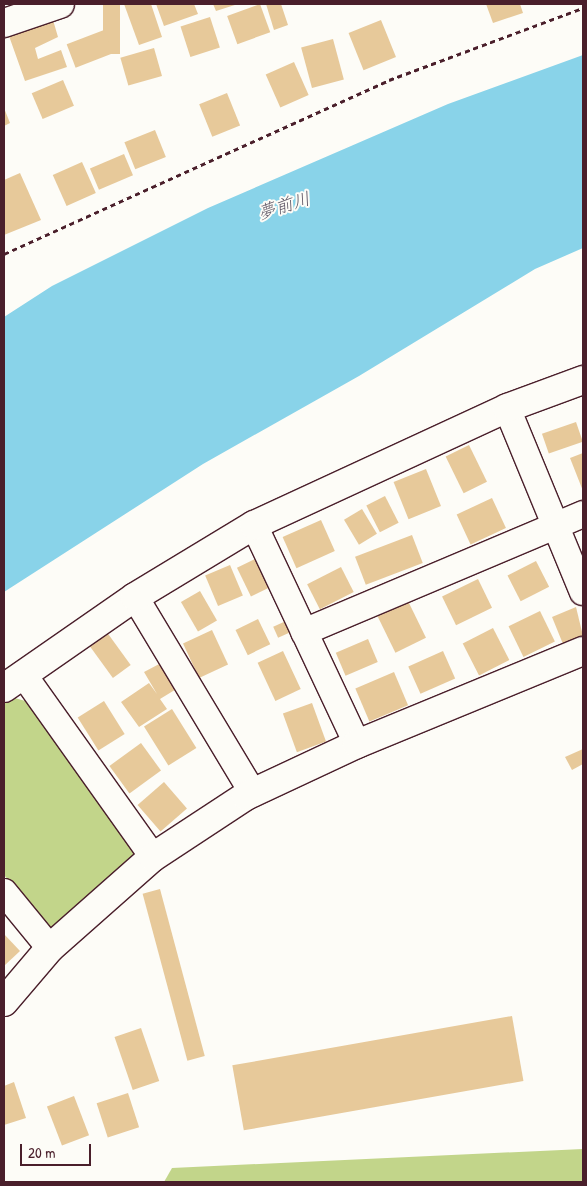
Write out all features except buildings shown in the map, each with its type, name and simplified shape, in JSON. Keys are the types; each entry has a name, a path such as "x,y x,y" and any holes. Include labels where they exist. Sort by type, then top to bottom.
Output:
{"street":[{"path":"4,23 60,4"},
{"path":"153,857 13,681 135,597 254,525 507,408 583,380"},
{"path":"507,408 583,592"},
{"path":"304,632 555,524 583,514"},
{"path":"254,525 357,744"},
{"path":"135,597 253,793"},
{"path":"4,1002 50,948 153,857 253,793 357,744 583,651"},
{"path":"4,892 50,948"}],"path":[{"path":"4,254 389,80 583,8"}],"green space":[{"path":"11,697 29,702 134,846 133,861 59,927 46,926 4,875 4,702"},
{"path":"583,1149 583,1182 164,1182 172,1168"}],"water":[{"name":"夢前川","path":"583,55 583,248 535,269 359,376 203,464 4,592 4,317 52,286 208,208 448,104"}]}
